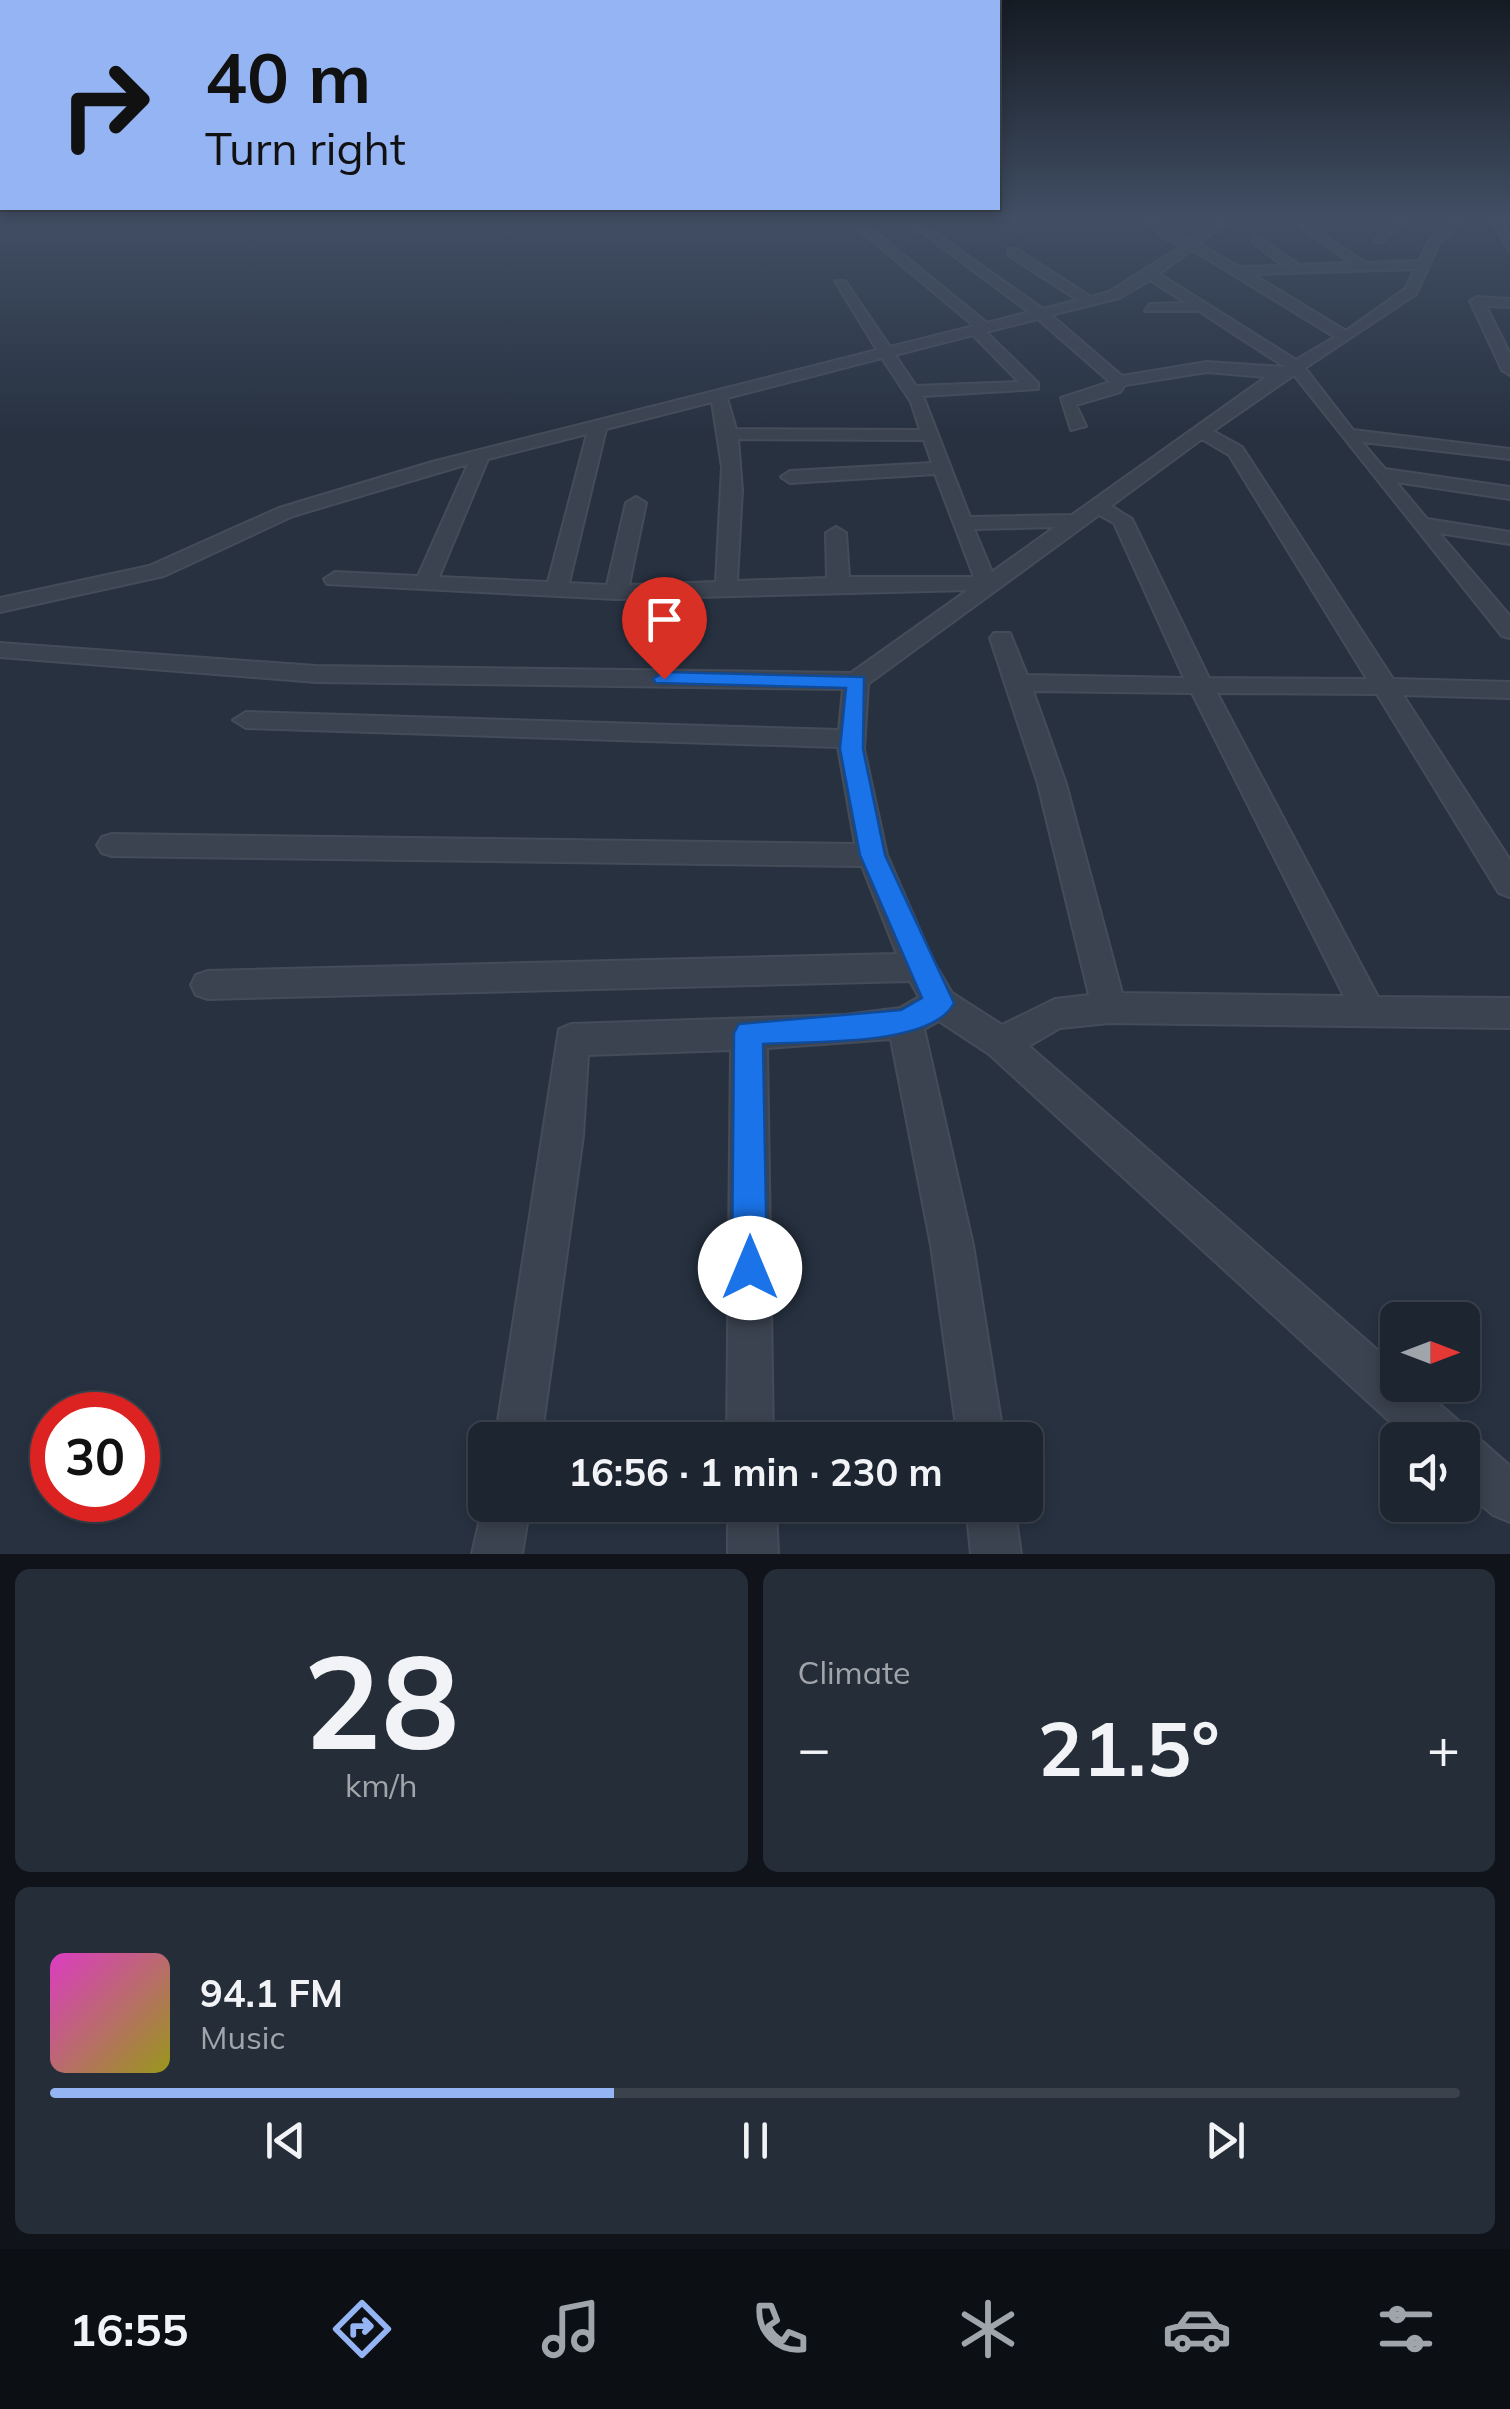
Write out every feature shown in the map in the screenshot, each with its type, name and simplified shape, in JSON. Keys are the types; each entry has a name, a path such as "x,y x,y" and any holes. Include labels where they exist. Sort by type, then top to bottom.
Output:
{"street":[{"path":"843,289 914,391 988,584"},
{"path":"914,391 1032,386 981,330 933,289"},
{"path":"1005,289 1118,381 1207,367 1289,371"},
{"path":"1069,289 1090,302"},
{"path":"0,605 156,571 304,506 481,455 1042,315 1114,296 1127,289"},
{"path":"1174,289 1205,307 1289,371 1510,631"},
{"path":"1266,289 1346,337"},
{"path":"0,650 316,674 856,682 1200,431 1346,337 1412,289"},
{"path":"1510,303 1478,301 1510,370"},
{"path":"1150,308 1205,307"},
{"path":"1078,426 1066,402 1114,389 1118,381"},
{"path":"718,395 732,434 735,476 726,588"},
{"path":"557,590 598,425"},
{"path":"1200,431 1236,451 1510,884"},
{"path":"732,434 929,436"},
{"path":"1348,436 1510,454"},
{"path":"426,582 481,455"},
{"path":"790,477 942,468"},
{"path":"1380,474 1510,493"},
{"path":"616,592 636,502"},
{"path":"963,523 1087,514 1122,519 1202,689 1369,1012"},
{"path":"1422,524 1510,538"},
{"path":"836,533 838,584"},
{"path":"335,580 616,592 960,580 988,584"},
{"path":"1478,592 1510,598"},
{"path":"1002,638 1052,784 1108,1008"},
{"path":"856,682 852,739 872,855 919,967 952,1245 978,1422"},
{"path":"1016,683 1202,689 1384,684 1510,690"},
{"path":"246,720 852,739"},
{"path":"112,845 872,855"},
{"path":"208,985 919,967"},
{"path":"1002,1043 1055,1014 1108,1008 1510,1013"},
{"path":"521,1422 564,1136 571,1040 749,1033 922,1013 1002,1043 1425,1422"},
{"path":"749,1033 750,1422"},
{"path":"1480,1472 1510,1498"},
{"path":"497,1554 503,1522"},
{"path":"752,1522 753,1554"},
{"path":"992,1522 996,1554"}],"route":[{"path":"664,679 856,682 852,749 872,855 919,967 940,1003 905,1022 845,1030 749,1033 750,1268"}]}
